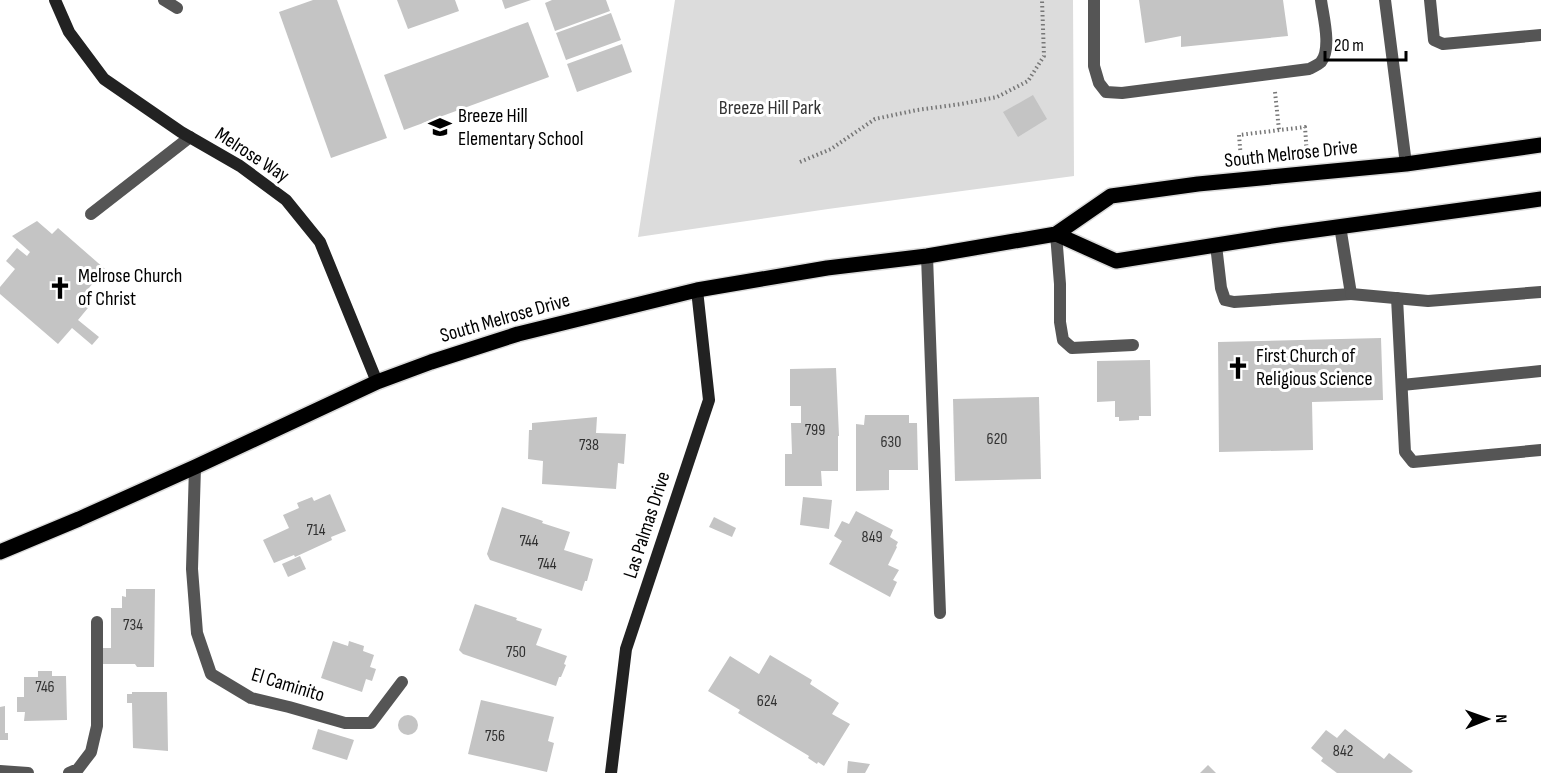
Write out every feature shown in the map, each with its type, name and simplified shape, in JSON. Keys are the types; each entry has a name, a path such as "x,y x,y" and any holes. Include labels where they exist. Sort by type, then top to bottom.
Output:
{"main road":[{"name":"South Melrose Drive","path":"0,552 195,467 377,382 518,334 697,290 816,270 927,256 1056,234 1111,196 1198,184 1406,164 1541,145"},
{"path":"1056,234 1116,261 1340,226 1541,199"}],"street":[{"name":"Melrose Way","path":"55,0 69,32 104,79 190,137 240,166 286,200 320,242 377,382"},
{"name":"Las Palmas Drive","path":"610,773 626,649 709,400 697,290"}],"lane":[{"path":"164,0 177,8"},
{"path":"1094,0 1094,66 1106,92 1122,93 1309,69 1320,63 1325,54 1327,40 1321,0"},
{"path":"1385,0 1406,164"},
{"path":"1430,0 1434,40 1443,44 1541,35"},
{"path":"91,214 190,137"},
{"path":"1340,226 1351,294"},
{"path":"1056,234 1060,322 1063,340 1072,348 1133,345"},
{"path":"1216,245 1221,288 1225,300 1234,302 1351,294 1428,301 1541,292"},
{"path":"927,256 940,613"},
{"path":"1397,298 1405,452 1413,462 1541,450"},
{"path":"1402,385 1541,371"},
{"name":"El Caminito","path":"195,467 192,569 197,633 211,674 251,698 345,723 371,723 402,682"},
{"path":"69,773 78,769 91,752 97,726 97,622"},
{"path":"0,771 28,773"}],"path":[{"path":"800,162 831,149 875,119 997,97 1028,81 1044,56 1042,0"},
{"path":"1273,74 1279,130"},
{"path":"1243,180 1239,135 1305,127"}],"green space":[{"name":"Breeze Hill Park","path":"675,0 1073,0 1074,176 638,237"}],"building":[{"path":"313,0 337,0 387,138 331,158 279,12"},
{"path":"397,0 455,0 459,11 408,29"},
{"path":"502,0 531,0 505,9"},
{"path":"552,0 606,0 610,11 555,31 545,3"},
{"path":"1139,0 1283,0 1288,36 1181,47 1181,36 1145,43"},
{"path":"611,13 621,40 566,60 556,33"},
{"path":"528,22 549,77 404,130 384,75"},
{"path":"622,44 632,72 577,92 567,64"},
{"path":"1033,95 1047,119 1018,137 1003,112"},
{"path":"37,221 52,234 58,228 105,269 83,295 92,303 78,320 99,337 92,345 72,328 58,344 0,294 0,287 15,269 6,261 17,248 27,256 30,252 12,236"},
{"path":"1381,338 1383,400 1312,402 1313,450 1219,452 1218,342"},
{"path":"1150,360 1151,416 1139,416 1139,420 1119,421 1119,417 1115,417 1115,401 1097,402 1097,361"},
{"path":"836,368 838,471 821,471 822,486 785,486 785,454 792,454 791,423 801,423 801,406 790,406 790,369"},
{"path":"1039,397 1041,479 955,481 953,399"},
{"path":"865,415 909,415 909,423 917,423 918,470 889,470 889,490 856,491 856,424 864,425"},
{"path":"597,417 596,433 626,434 624,464 618,463 616,489 542,484 543,461 528,459 529,430 532,430 532,423"},
{"path":"330,494 346,531 295,557 294,555 274,563 263,540 289,528 283,515 299,508 297,503 312,497 314,501"},
{"path":"803,497 832,500 829,529 800,525"},
{"path":"502,507 570,532 564,550 593,559 582,591 490,560 487,554"},
{"path":"856,511 893,530 890,537 898,542 888,565 899,570 893,580 897,582 890,597 829,564 842,541 834,536 842,521 849,524"},
{"path":"714,517 736,528 732,537 709,527"},
{"path":"300,556 306,569 288,577 282,564"},
{"path":"126,589 155,589 154,667 137,667 135,664 103,664 103,648 111,648 111,608 122,608 122,596 126,597"},
{"path":"475,604 542,629 536,645 567,656 564,664 566,665 556,686 463,654 459,650"},
{"path":"333,641 348,646 349,641 364,646 363,651 374,655 370,667 376,669 372,681 366,679 362,692 321,678"},
{"path":"770,655 812,680 810,684 839,703 832,714 850,724 824,766 818,762 817,764 808,758 809,756 738,713 740,710 708,691 730,656 759,674"},
{"path":"38,671 52,671 52,676 66,676 67,720 24,721 25,712 17,712 17,697 24,697 24,677 38,677"},
{"path":"132,692 167,692 168,751 133,748 132,703 127,703 127,694 132,694"},
{"path":"481,700 554,717 548,741 554,743 547,772 468,754"},
{"path":"5,706 5,733 8,733 8,740 0,740 0,707"},
{"path":"408,715 415,718 418,725 415,732 408,735 401,732 398,725 401,718"},
{"path":"318,729 354,740 347,760 312,749"},
{"path":"1345,729 1384,759 1389,753 1413,771 1411,773 1337,773 1321,761 1323,758 1311,748 1326,730 1337,738"},
{"path":"848,761 870,764 865,773 847,773"},
{"path":"1208,765 1216,773 1200,773"}],"place":[{"name":"Breeze Hill Elementary School","path":"440,127"},
{"name":"Melrose Church of Christ","path":"60,288"},
{"name":"First Church of Religious Science","path":"1238,368"}]}
